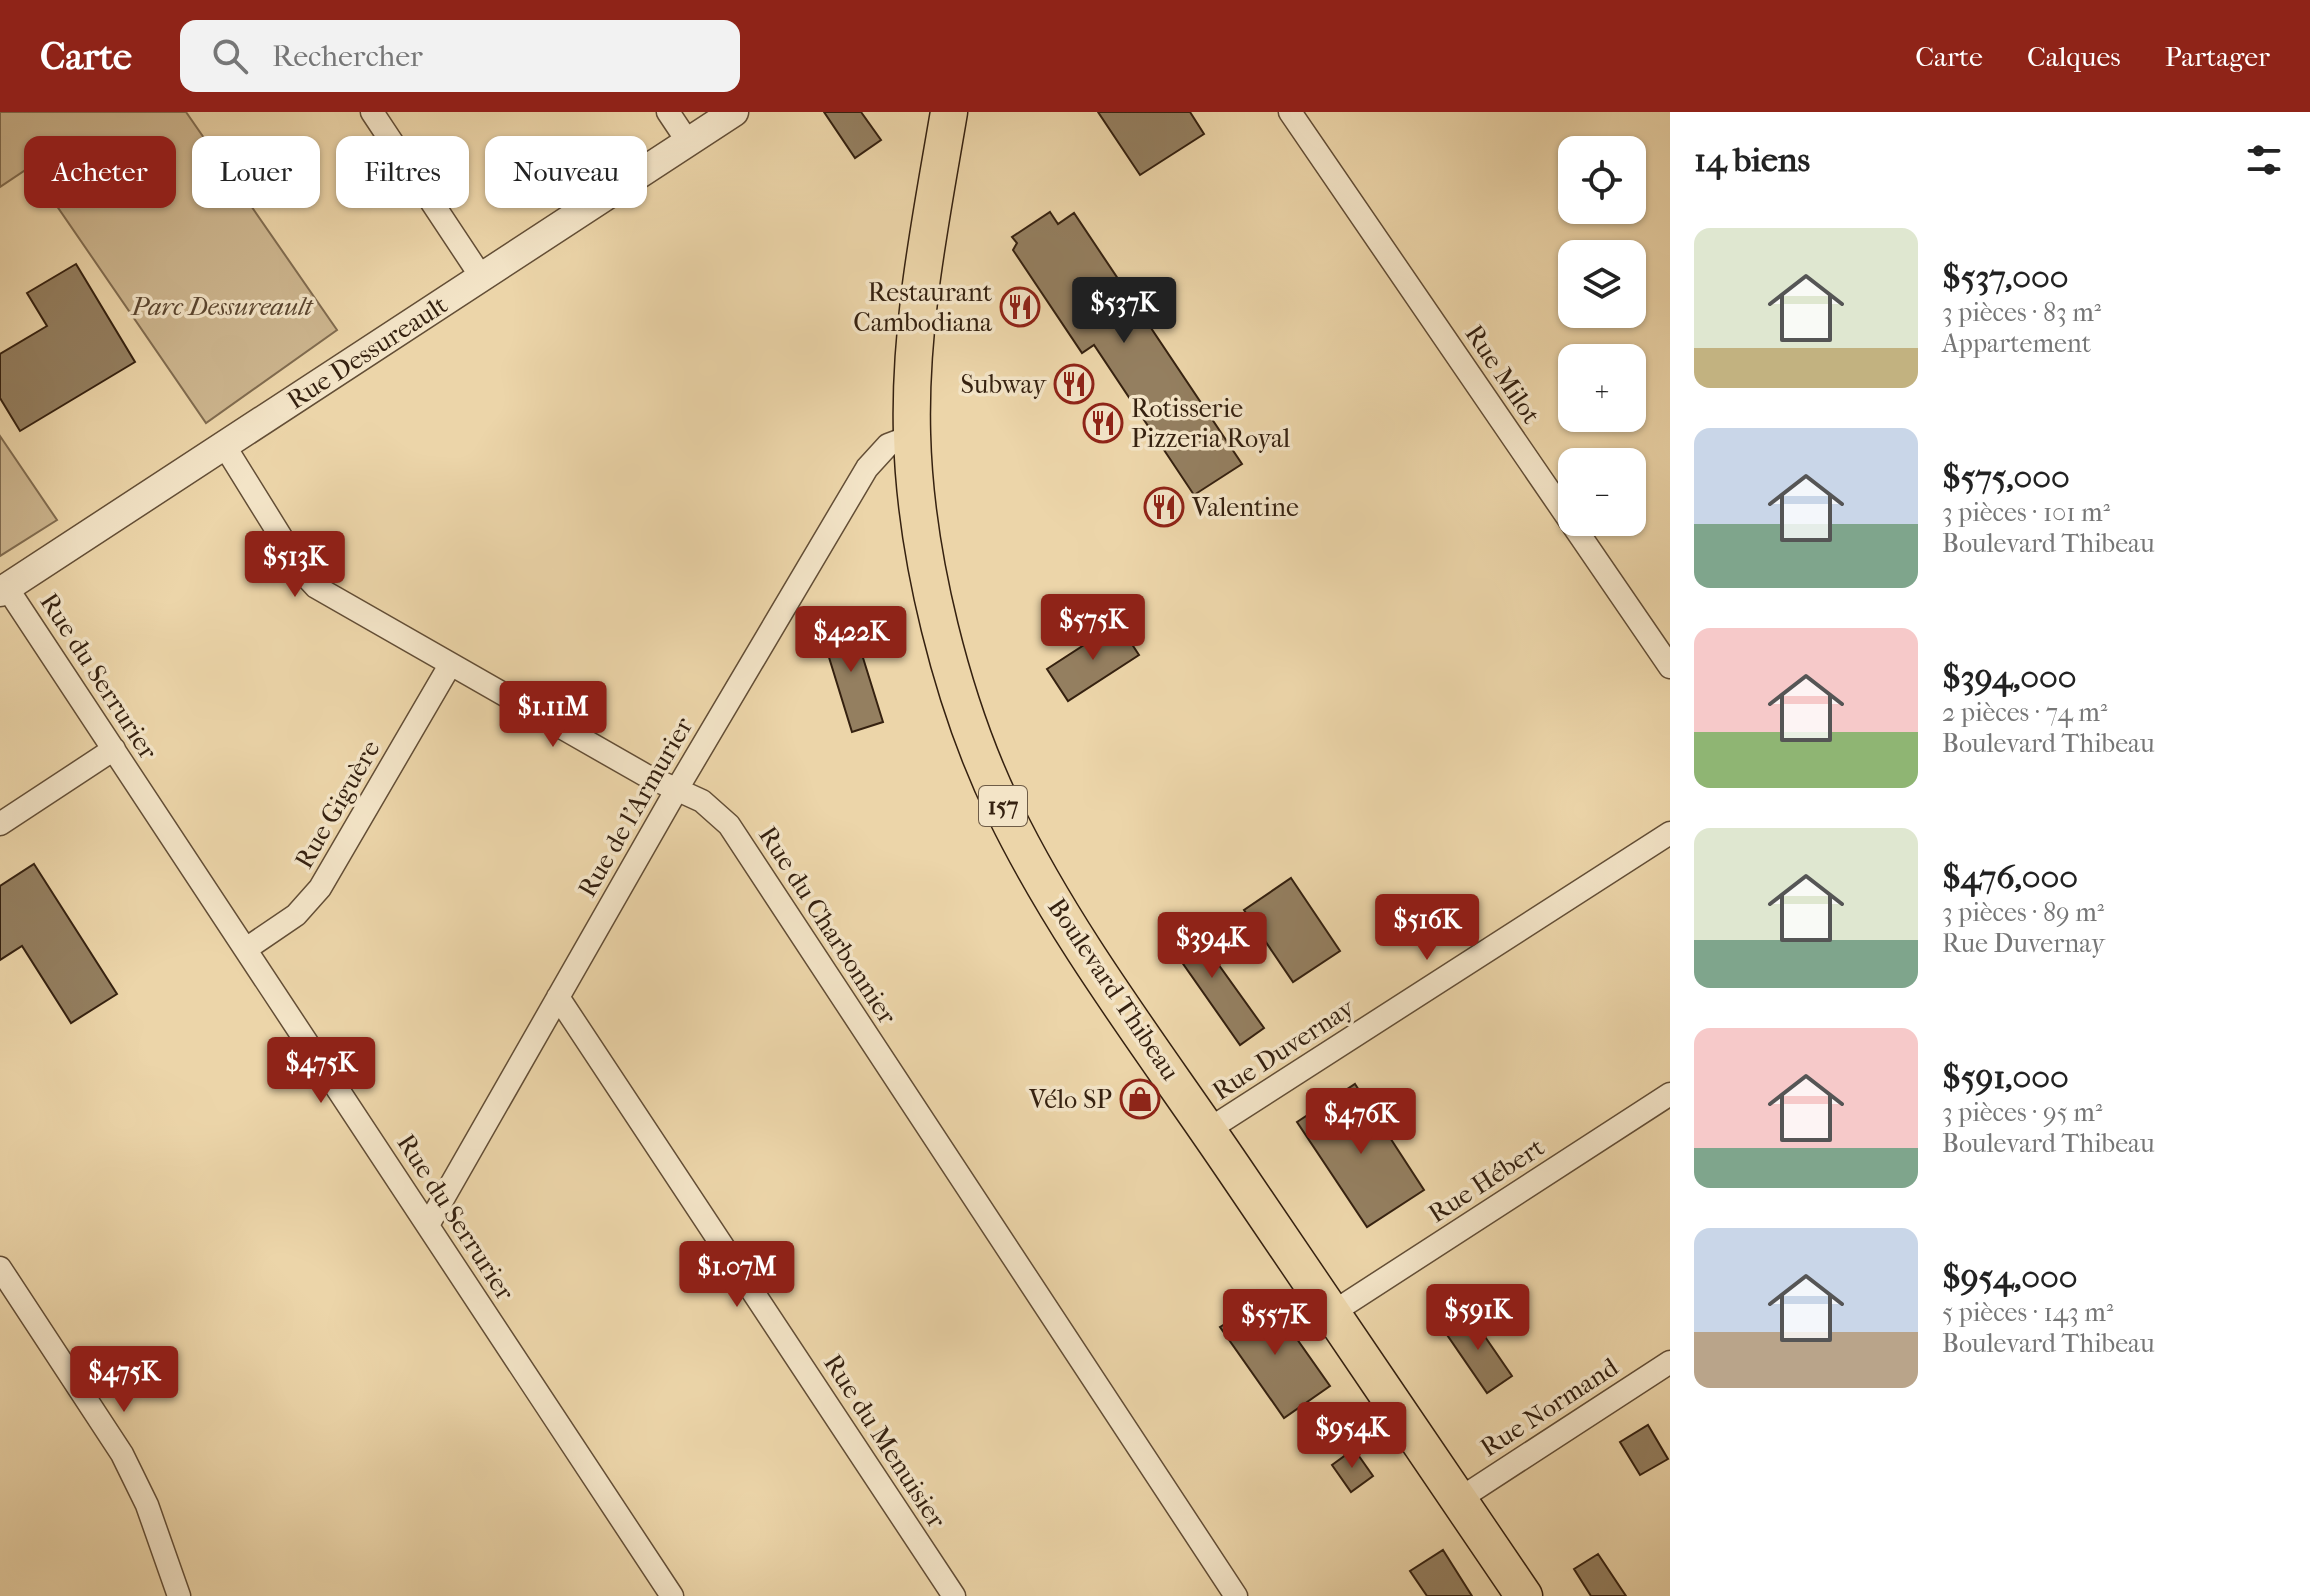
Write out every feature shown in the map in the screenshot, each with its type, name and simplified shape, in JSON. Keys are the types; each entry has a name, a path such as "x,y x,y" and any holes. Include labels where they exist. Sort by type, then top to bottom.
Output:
{"main road":[{"name":"Boulevard Thibeau","path":"949,112 918,300 912,376 912,436 920,520 935,602 961,697 992,783 1072,932 1524,1596"}],"street":[{"path":"372,112 482,278"},
{"path":"668,112 688,142"},
{"name":"Rue Dessureault","path":"4,590 734,112"},
{"name":"Rue Milot","path":"1290,112 1670,667"},
{"name":"Rue de l'Armurier","path":"428,1225 677,789 867,468 888,445 912,436"},
{"name":"Rue du Charbonnier","path":"224,445 310,581 450,665 645,775 702,801 729,825 1236,1596"},
{"name":"Rue du Serrurier","path":"4,590 114,749 672,1596"},
{"name":"Rue Giguère","path":"246,949 296,915 320,888 450,665"},
{"path":"0,824 114,749"},
{"name":"Rue Duvernay","path":"1208,1130 1670,833"},
{"name":"Rue du Menuisier","path":"558,997 954,1596"},
{"name":"Rue Hébert","path":"1332,1313 1670,1094"},
{"path":"0,1268 122,1454 147,1505 179,1596"},
{"name":"Rue Normand","path":"1458,1500 1670,1362"}],"green space":[{"name":"Parc Dessureault","path":"0,112 186,112 203,136 192,136 192,208 252,208 337,330 206,423 58,208 176,208 176,136 24,136 24,171 0,187"},
{"path":"0,436 57,520 0,556"}],"building":[{"path":"824,112 861,112 881,140 855,158"},
{"path":"1098,112 1190,112 1204,134 1140,175"},
{"path":"1050,212 1058,224 1074,213 1242,464 1194,495 1094,345 1082,353 1013,250 1017,243 1012,237"},
{"path":"76,264 135,362 20,431 0,398 0,354 47,326 27,293"},
{"path":"850,616 883,722 852,732 819,625"},
{"path":"1118,623 1139,655 1068,701 1047,669"},
{"path":"34,864 117,994 71,1023 22,946 0,960 0,886"},
{"path":"1291,878 1340,951 1293,982 1244,910"},
{"path":"1183,915 1264,1028 1240,1045 1160,931"},
{"path":"1355,1084 1424,1190 1367,1227 1297,1122"},
{"path":"1268,1298 1330,1386 1284,1418 1220,1327"},
{"path":"1468,1312 1512,1376 1487,1393 1443,1329"},
{"path":"1648,1425 1668,1459 1640,1475 1620,1442"},
{"path":"1354,1449 1373,1476 1351,1492 1332,1465"},
{"path":"1443,1550 1472,1596 1427,1596 1410,1571"},
{"path":"1598,1554 1626,1596 1591,1596 1574,1569"}],"place":[{"name":"Restaurant Cambodiana","path":"1020,307"},
{"name":"Subway","path":"1074,384"},
{"name":"Rotisserie Pizzeria Royal","path":"1103,423"},
{"name":"Valentine","path":"1164,507"},
{"name":"Vélo SP","path":"1140,1099"}]}
